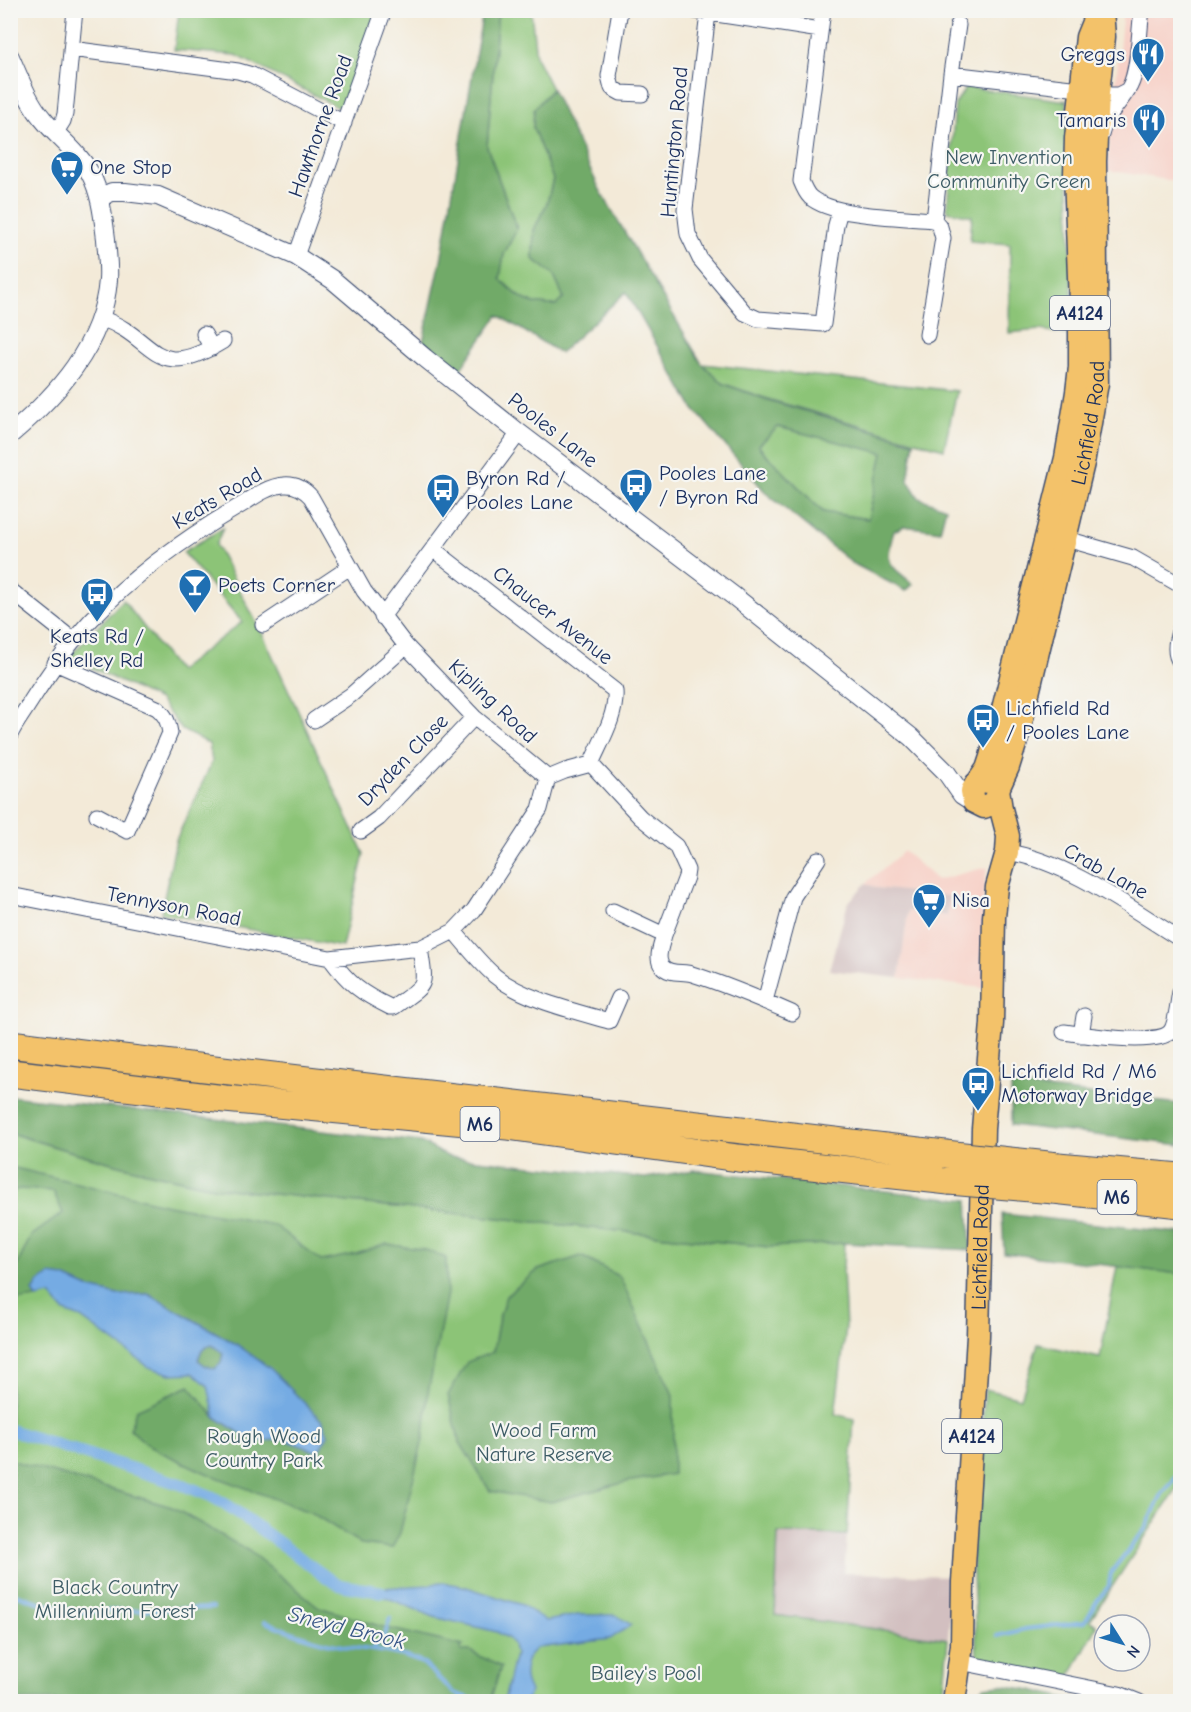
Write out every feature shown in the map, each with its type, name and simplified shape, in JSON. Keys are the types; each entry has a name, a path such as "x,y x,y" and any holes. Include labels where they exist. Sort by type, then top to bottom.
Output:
{"highway":[{"name":"M6","path":"10,1044 228,1072 945,1154 1180,1204"},
{"name":"M6","path":"10,1073 225,1100 507,1126 738,1158 949,1180 1180,1177"}],"main road":[{"name":"Lichfield Road","path":"1057,536 1083,463 1097,384 1095,161 1087,37 1100,10"},
{"name":"Lichfield Road","path":"961,1654 963,1582 978,1336 983,1129 992,1023 994,917 997,888 1007,852 1008,836 984,793 1011,760 1018,735 1057,536 1080,367 1076,138 1090,91"},
{"name":"A4124","path":"954,1701 961,1654"}],"street":[{"path":"56,132 65,114 75,10"},
{"name":"Hawthorne Road","path":"296,256 384,10"},
{"path":"620,10 609,76 612,88 621,93 642,94"},
{"path":"823,10 801,181 809,196 824,206 840,211 934,220 940,227 943,238 927,335"},
{"path":"1095,161 1102,128 1131,84 1135,71 1142,10"},
{"path":"699,11 820,30"},
{"name":"Huntington Road","path":"699,11 685,210 688,234 700,259 750,316 758,319 823,324 836,225 840,211"},
{"path":"934,220 958,25"},
{"path":"71,49 238,71 252,75 344,123"},
{"path":"10,57 14,76 37,112 69,144 88,170 100,197 108,267 105,300 90,342 69,375 45,404 10,435"},
{"path":"951,74 1118,95 1126,92"},
{"name":"Pooles Lane","path":"100,197 112,192 158,196 296,256 333,280 519,433 735,597 910,737 946,772 984,793"},
{"path":"100,318 121,327 159,356 166,358 193,357 213,341"},
{"path":"382,617 519,433"},
{"name":"Keats Road","path":"73,640 125,588 175,547 268,489 283,485 299,487 311,497 350,567 382,617"},
{"path":"1057,536 1133,558 1180,585"},
{"name":"Chaucer Avenue","path":"433,549 615,691 613,712 591,764"},
{"path":"263,625 350,567"},
{"path":"10,590 73,640 55,663 10,735"},
{"name":"Kipling Road","path":"382,617 406,646 474,717 548,778"},
{"path":"1180,629 1175,648 1180,662"},
{"path":"314,720 351,695 406,646"},
{"path":"55,663 157,708 166,717 168,723 170,733 127,831 97,815"},
{"name":"Dryden Close","path":"361,831 379,818 474,717"},
{"path":"548,778 591,764 640,817 676,846 687,870 664,935 658,959 660,964 667,970 685,972 706,979 792,1013"},
{"name":"Tennyson Road","path":"10,895 330,958 420,948 454,931 474,910 540,809 548,778"},
{"name":"Crab Lane","path":"1007,852 1028,855 1065,870 1180,939"},
{"path":"765,1001 793,897 818,859"},
{"path":"613,911 664,935"},
{"path":"454,931 476,959 498,978 518,990 560,1007 609,1021 619,998"},
{"path":"330,958 343,976 362,993 394,1007 421,987 424,980 420,948"},
{"path":"1065,1032 1149,1040 1166,1036 1172,1030 1180,992"},
{"path":"1082,1035 1084,1017"},
{"path":"961,1654 1139,1701"}],"shaded area":[{"path":"1123,11 1180,11 1180,182 1107,170"},
{"path":"904,851 937,880 987,867 983,897 984,988 899,978 908,911 947,916 949,896 876,888 866,883"},
{"path":"866,883 876,888 949,896 947,916 908,911 899,978 829,970 848,903"},
{"path":"777,1533 847,1535 844,1573 953,1576 948,1639 775,1615"}],"green space":[{"path":"179,11 377,11 341,109 236,55 174,50"},
{"path":"483,11 498,11 487,147 517,229 504,254 500,279 519,296 531,302 556,305 564,298 553,274 533,259 534,230 547,203 553,179 533,128 534,109 552,89 600,190 702,364 724,384 771,401 914,442 908,480 919,498 946,508 940,531 904,526 894,531 889,550 890,562 913,584 906,591 852,563 767,494 693,408 626,292 560,353 498,315 458,373 422,346 441,260","holes":["778,427 883,453 868,519 823,512 759,445"]},
{"path":"498,11 531,11 536,57 552,89 534,109 533,128 553,179 547,203 534,230 533,259 553,274 564,298 556,305 537,304 524,300 499,279 504,254 517,229 487,147"},
{"name":"New Invention Community Green","path":"966,87 1067,101 1073,335 1040,330 1009,333 1010,244 970,241 972,216 947,211 955,104"},
{"path":"702,364 957,391 944,449 771,400 724,384"},
{"path":"778,427 884,453 868,519 823,512 760,448 759,445"},
{"path":"223,528 216,545 263,635 364,854 342,947 161,913 176,840 212,762 209,744 182,730 159,700 69,657 123,600 178,671 242,622 183,552"},
{"path":"1011,1085 1180,1104 1180,1145 1011,1125"},
{"path":"10,1096 421,1142 449,1157 645,1178 694,1170 968,1200 971,1250 844,1243 769,1247 219,1188 114,1164 11,1133"},
{"name":"Rough Wood Country Park","path":"10,1133 114,1164 219,1188 769,1247 844,1243 846,1327 835,1414 854,1419 847,1535 778,1533 775,1615 948,1639 943,1701 11,1701"},
{"path":"11,1167 163,1204 274,1225 321,1261 356,1254 386,1244 426,1250 446,1258 447,1293 428,1393 424,1435 400,1533 392,1548 361,1544 312,1513 206,1473 150,1447 130,1429 136,1410 189,1386 215,1417 246,1437 263,1441 283,1439 318,1452 236,1344 148,1294 117,1295 86,1287 64,1277 33,1291 37,1298 16,1301 13,1274 31,1236 63,1213 53,1191 18,1189 11,1192"},
{"path":"1002,1214 1180,1233 1180,1274 1004,1253"},
{"name":"Wood Farm Nature Reserve","path":"581,1256 620,1277 673,1395 673,1474 626,1482 551,1502 490,1491 459,1441 448,1395 467,1362 493,1352 499,1318 506,1296 538,1270"},
{"path":"1117,1266 1180,1274 1180,1484 1095,1613 1092,1613 1090,1620 1092,1635 1069,1678 989,1664 977,1658 972,1554 985,1389 1021,1398 1038,1344 1100,1358"},
{"path":"212,1345 223,1352 221,1363 215,1369 198,1361 202,1350"},
{"name":"Black Country Millennium Forest","path":"10,1460 172,1507 249,1551 319,1607 383,1627 463,1646 461,1651 470,1651 501,1667 490,1701 11,1701"},
{"path":"1000,1685 1078,1701 968,1701 984,1687"}],"water":[{"path":"50,1275 64,1277 86,1287 117,1295 148,1294 236,1344 271,1369 323,1422 328,1435 318,1452 283,1439 263,1441 246,1437 215,1417 208,1386 193,1373 170,1374 149,1367 81,1318 65,1312 50,1295 37,1298 33,1292 39,1282","holes":["212,1345 223,1353 221,1363 215,1369 198,1360 202,1350"]},
{"path":"440,1582 463,1586 522,1605 546,1621 578,1615 616,1615 631,1625 610,1639 536,1648 526,1663 525,1681 530,1691 527,1701 504,1701 515,1654 513,1644 508,1638 497,1632 434,1617 366,1589 430,1585"}],"waterway":[{"path":"10,1430 211,1496 230,1507 329,1579 340,1585 382,1592"},
{"path":"997,1636 1025,1629 1085,1622 1109,1586 1111,1572 1146,1528 1162,1494 1180,1469"},
{"name":"Sneyd Brook","path":"10,1592 77,1612 213,1608"},
{"path":"372,1650 385,1635 390,1618"},
{"name":"Sneyd Brook","path":"265,1622 323,1642 387,1652 412,1659 424,1664 454,1693 479,1702"}],"place":[{"name":"Greggs","path":"1148,83"},
{"name":"Tamaris","path":"1149,149"},
{"name":"One Stop","path":"67,196"},
{"name":"Pooles Lane / Byron Rd","path":"636,514"},
{"name":"Byron Rd / Pooles Lane","path":"443,519"},
{"name":"Poets Corner","path":"195,614"},
{"name":"Keats Rd / Shelley Rd","path":"97,623"},
{"name":"Lichfield Rd / Pooles Lane","path":"983,749"},
{"name":"Nisa","path":"929,929"},
{"name":"Lichfield Rd / M6 Motorway Bridge","path":"978,1112"}],"park label":[{"name":"Bailey's Pool","path":"646,1673"}]}
